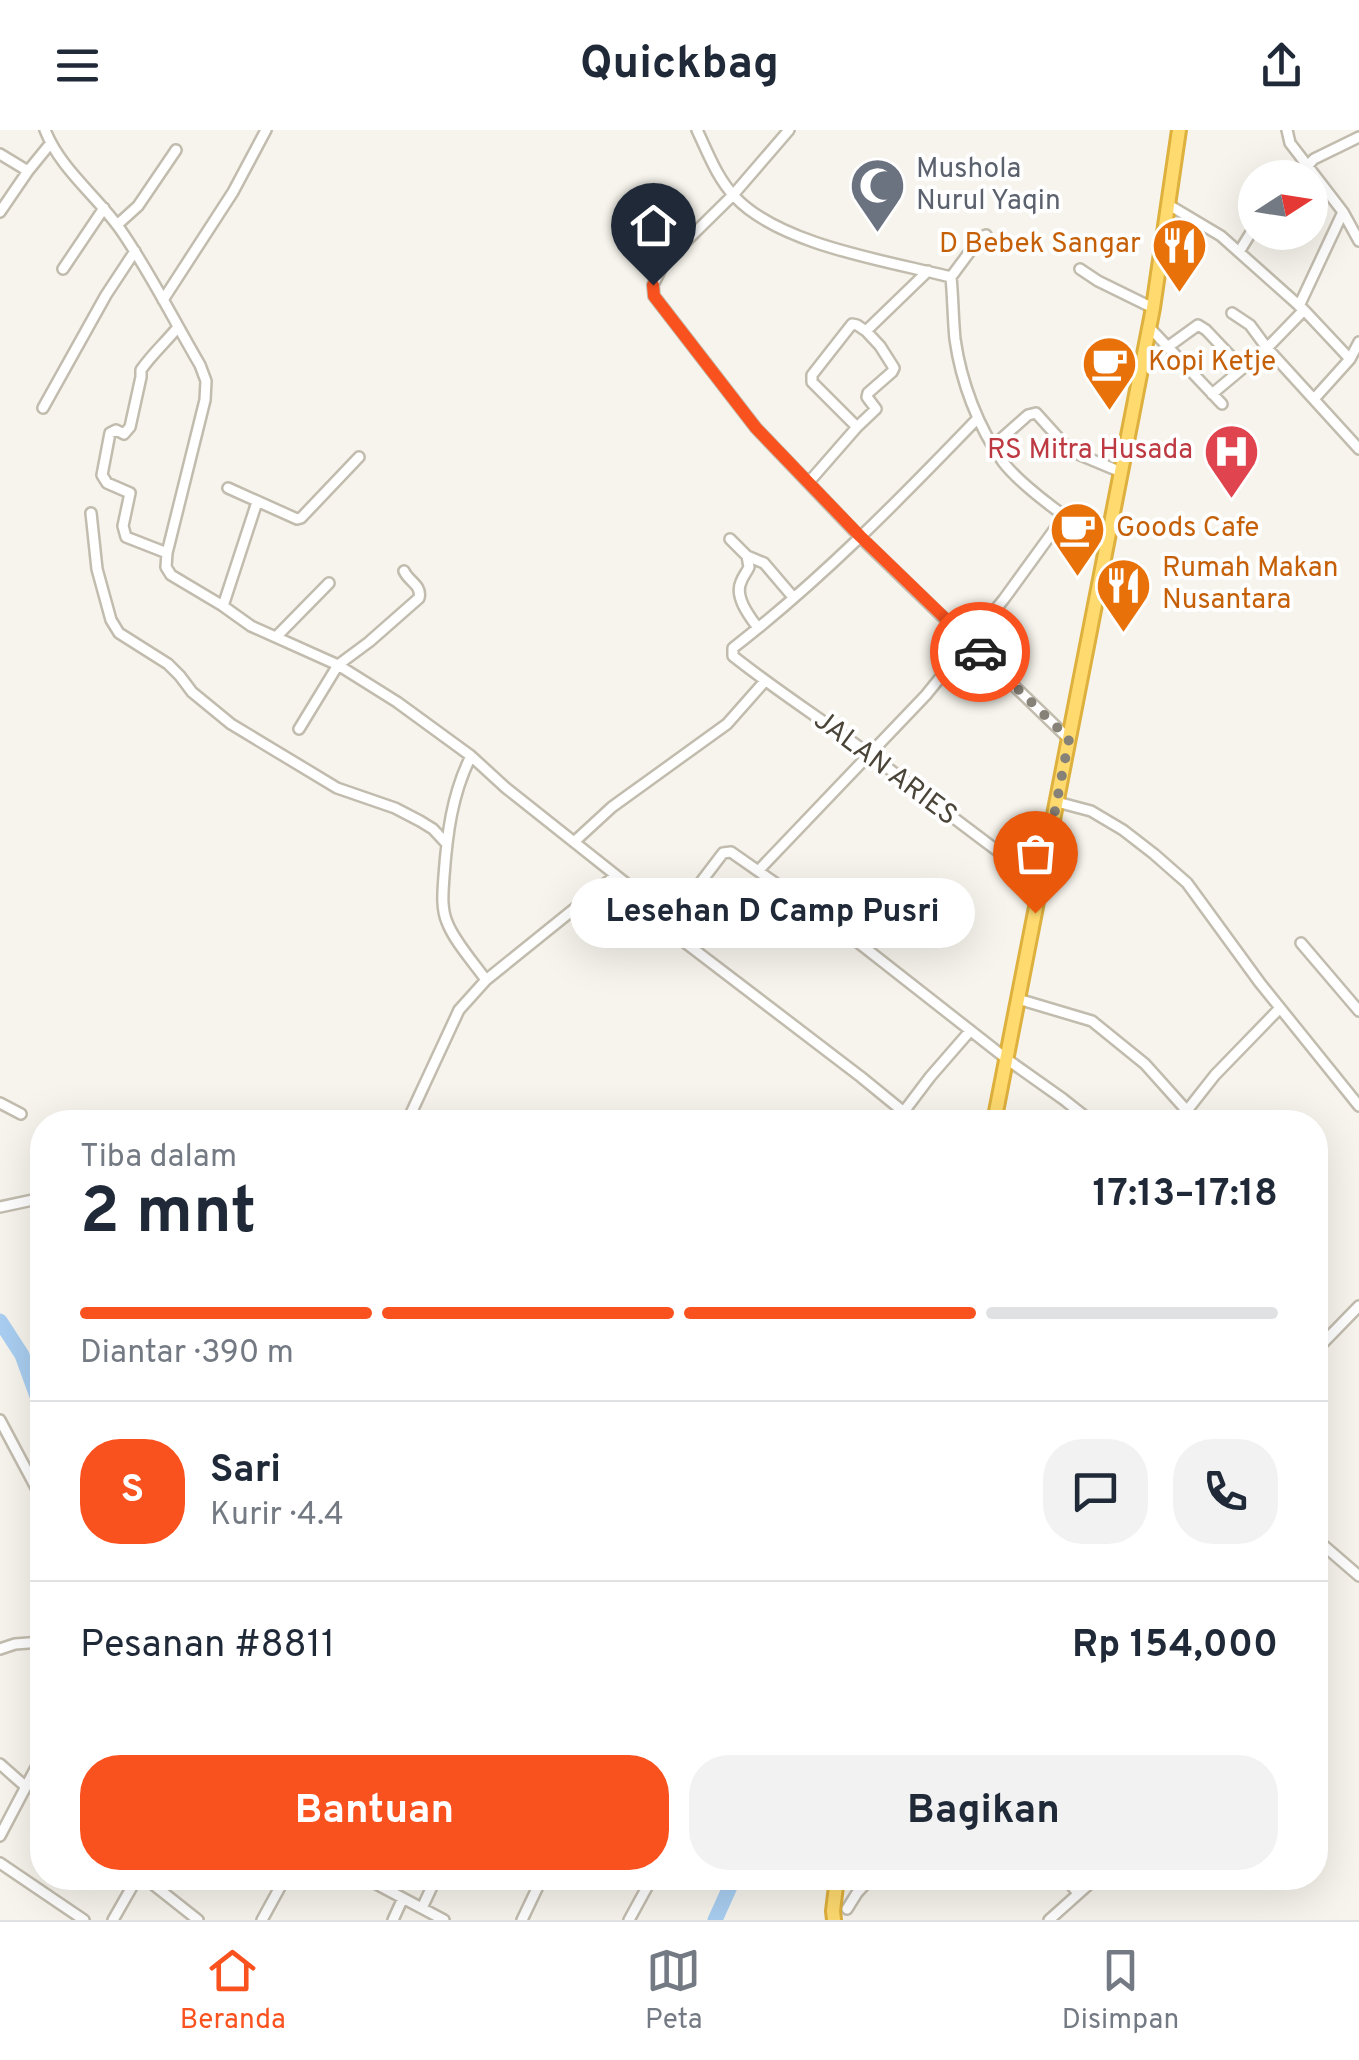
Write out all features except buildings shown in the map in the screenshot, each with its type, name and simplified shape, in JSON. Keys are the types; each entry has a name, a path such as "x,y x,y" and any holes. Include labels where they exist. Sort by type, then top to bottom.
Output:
{"highway":[{"path":"997,1110 1153,308 1179,130"}],"street":[{"path":"44,130 68,169 118,225 135,251 206,381 205,400 167,554 166,567 171,575 251,626 338,665 471,756 642,896 666,928 899,1110"},
{"path":"163,300 233,192 266,130"},
{"path":"697,130 717,174 733,195 768,223 808,241 951,277"},
{"path":"789,130 733,195 664,263 653,285 654,296 756,428 860,536 1069,739"},
{"path":"1287,130 1290,142 1304,160"},
{"path":"1313,160 1359,137"},
{"path":"0,212 50,144"},
{"path":"118,225 138,206 176,150"},
{"path":"0,154 28,171"},
{"path":"1328,192 1359,241"},
{"path":"1169,206 1221,236 1240,252 1302,308 1350,359"},
{"path":"63,268 104,208"},
{"path":"1212,394 1267,348 1302,308 1343,212"},
{"path":"986,234 951,277 956,339 978,418 1004,464 1018,478 1107,544"},
{"path":"42,408 135,251"},
{"path":"1080,269 1153,308"},
{"path":"866,331 928,271"},
{"path":"1232,313 1250,324 1359,449"},
{"path":"809,482 876,409 868,393 894,368 866,331 852,324 811,379 858,426"},
{"path":"1169,346 1193,326 1202,326 1242,368"},
{"path":"167,554 126,537 130,493 107,483 102,475 110,433 116,430 124,434 130,427 142,377 140,370 178,327"},
{"path":"1149,327 1222,404"},
{"path":"1314,399 1350,359 1359,342"},
{"path":"993,446 1036,413 1078,454 1122,472"},
{"path":"730,539 742,549 750,567 739,589 758,628 860,536 978,418"},
{"path":"228,488 292,519 301,518 359,457"},
{"path":"222,606 257,502"},
{"path":"91,513 97,570 119,633 168,664 192,692 231,724 337,788 420,821 446,843"},
{"path":"759,870 926,695 1065,515"},
{"path":"746,556 764,563 793,597"},
{"path":"299,728 338,665 419,598 418,588 404,571"},
{"path":"276,637 328,583"},
{"name":"JALAN ARIES","path":"758,628 732,648 733,656 1041,883"},
{"path":"574,842 612,807 727,724 764,681"},
{"path":"471,756 451,811 443,890 445,919 486,980"},
{"path":"1057,802 1091,811 1123,830 1175,872 1198,896 1280,1008 1359,1106"},
{"path":"666,928 723,853 731,852 841,929 1077,1110"},
{"path":"413,1110 460,1010 486,980 616,876"},
{"path":"1301,942 1359,1010"},
{"path":"1018,999 1092,1021 1145,1064 1186,1110"},
{"path":"1189,1110 1215,1075 1280,1008"},
{"path":"907,1110 970,1031"},
{"path":"0,1102 22,1114"},
{"path":"0,1207 30,1201"},
{"path":"1328,1338 1359,1306"},
{"path":"0,1420 30,1476"},
{"path":"1328,1549 1359,1576"},
{"path":"0,1649 30,1643"},
{"path":"0,1764 26,1787"},
{"path":"0,1836 30,1779"},
{"path":"0,1863 30,1883"},
{"path":"40,1890 84,1920"},
{"path":"113,1920 130,1890"},
{"path":"161,1890 198,1920"},
{"path":"262,1920 278,1890"},
{"path":"388,1890 444,1920"},
{"path":"422,1908 430,1890"},
{"path":"522,1920 536,1890"},
{"path":"629,1920 645,1890"},
{"path":"857,1920 838,1913 860,1890"},
{"path":"1049,1920 1082,1890"},
{"path":"393,1920 403,1898"}],"waterway":[{"path":"0,1321 22,1355 30,1377"},
{"path":"715,1920 729,1890"}],"way so far":[{"path":"980,652 1069,739 1035,913"}],"place":[{"name":"Mushola Nurul Yaqin","path":"877,235"},
{"name":"D Bebek Sangar","path":"1180,294"},
{"name":"Kopi Ketje","path":"1109,412"},
{"name":"RS Mitra Husada","path":"1232,500"},
{"name":"Goods Cafe","path":"1077,578"},
{"name":"Rumah Makan Nusantara","path":"1123,634"},
{"name":"Lesehan D Camp Pusri","path":"1035,913"}],"route":[{"path":"653,285 654,296 756,428 980,652"}]}
